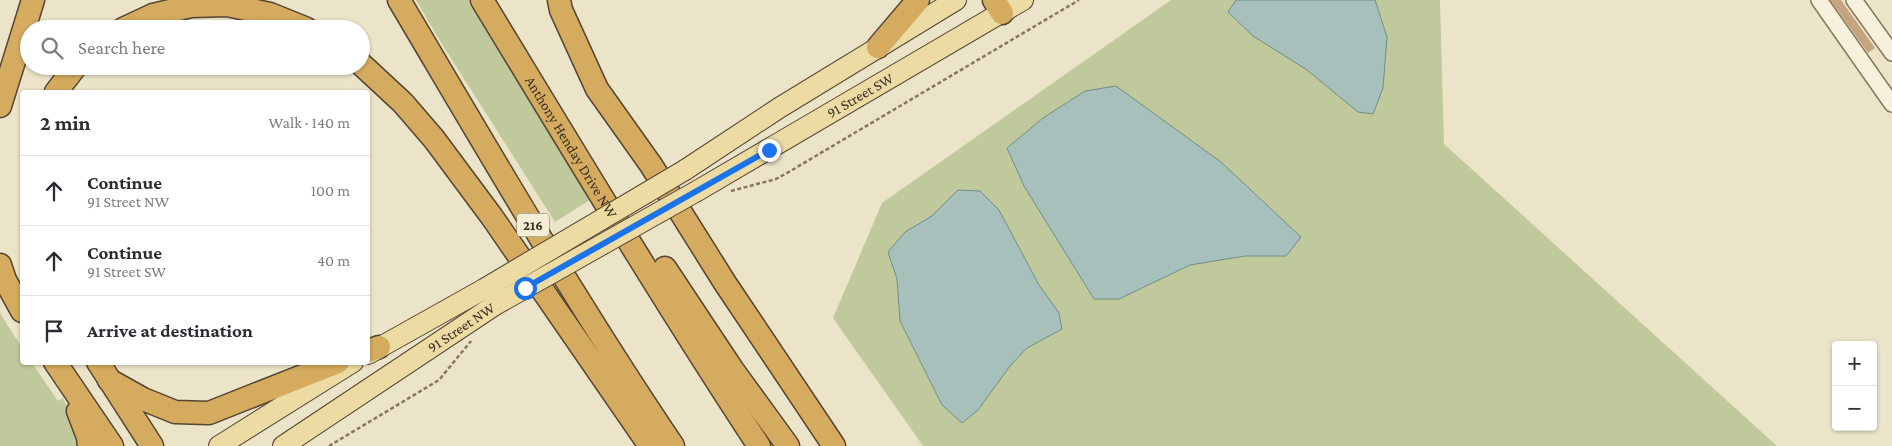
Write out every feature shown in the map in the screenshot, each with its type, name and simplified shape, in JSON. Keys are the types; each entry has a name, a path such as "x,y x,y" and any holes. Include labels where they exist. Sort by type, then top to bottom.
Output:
{"highway":[{"path":"27,20 33,0"},
{"name":"216","path":"399,0 541,240 621,369 673,446"},
{"name":"Anthony Henday Drive NW","path":"482,0 585,170 725,395 759,446"},
{"path":"559,0 561,10 597,89 651,165 725,283 834,446"},
{"path":"878,47 918,0"},
{"path":"144,20 190,6 227,5 270,14 285,20"},
{"path":"0,106 20,42"},
{"path":"370,73 403,104 434,139 518,255 650,446"},
{"path":"58,90 69,75"},
{"path":"585,170 665,268 732,369 788,446"},
{"path":"0,265 5,280 20,307"},
{"path":"56,365 88,437 89,446"},
{"path":"57,365 112,446"},
{"path":"103,371 143,399 175,412 210,413 330,365"},
{"path":"103,371 152,446"}],"main road":[{"path":"878,47 956,0"},
{"name":"91 Street SW","path":"697,191 998,6 1023,0"},
{"name":"91 Street NW","path":"371,350 484,289 685,170 779,108 878,47"},
{"name":"91 Street NW","path":"283,446 495,306 697,191"},
{"path":"220,446 348,365"}],"lane":[{"path":"1819,0 1889,94"},
{"path":"1854,0 1892,53"}],"path":[{"path":"730,192 776,179 787,173 1079,0"},
{"path":"329,446 439,380 476,336"}],"green space":[{"path":"416,0 471,0 590,200 555,222"},
{"path":"1171,0 1440,0 1444,144 1777,446 923,446 833,318 882,203"},
{"path":"0,313 20,345 20,365 33,365 58,401 63,398 75,422 81,446 0,446"}],"water":[{"path":"1236,0 1375,0 1387,37 1383,88 1373,114 1358,112 1307,70 1253,36 1228,12"},
{"path":"1116,86 1221,162 1301,237 1286,256 1245,256 1190,265 1119,299 1094,299 1024,186 1007,148 1043,118 1085,91"},
{"path":"958,190 980,191 999,210 1039,285 1059,313 1062,329 1027,348 1010,366 978,410 962,423 942,405 900,321 897,279 888,252 905,232 932,216"}],"building":[{"path":"1830,0 1841,0 1875,48 1868,53"}],"route":[{"path":"525,288 769,150"}]}
